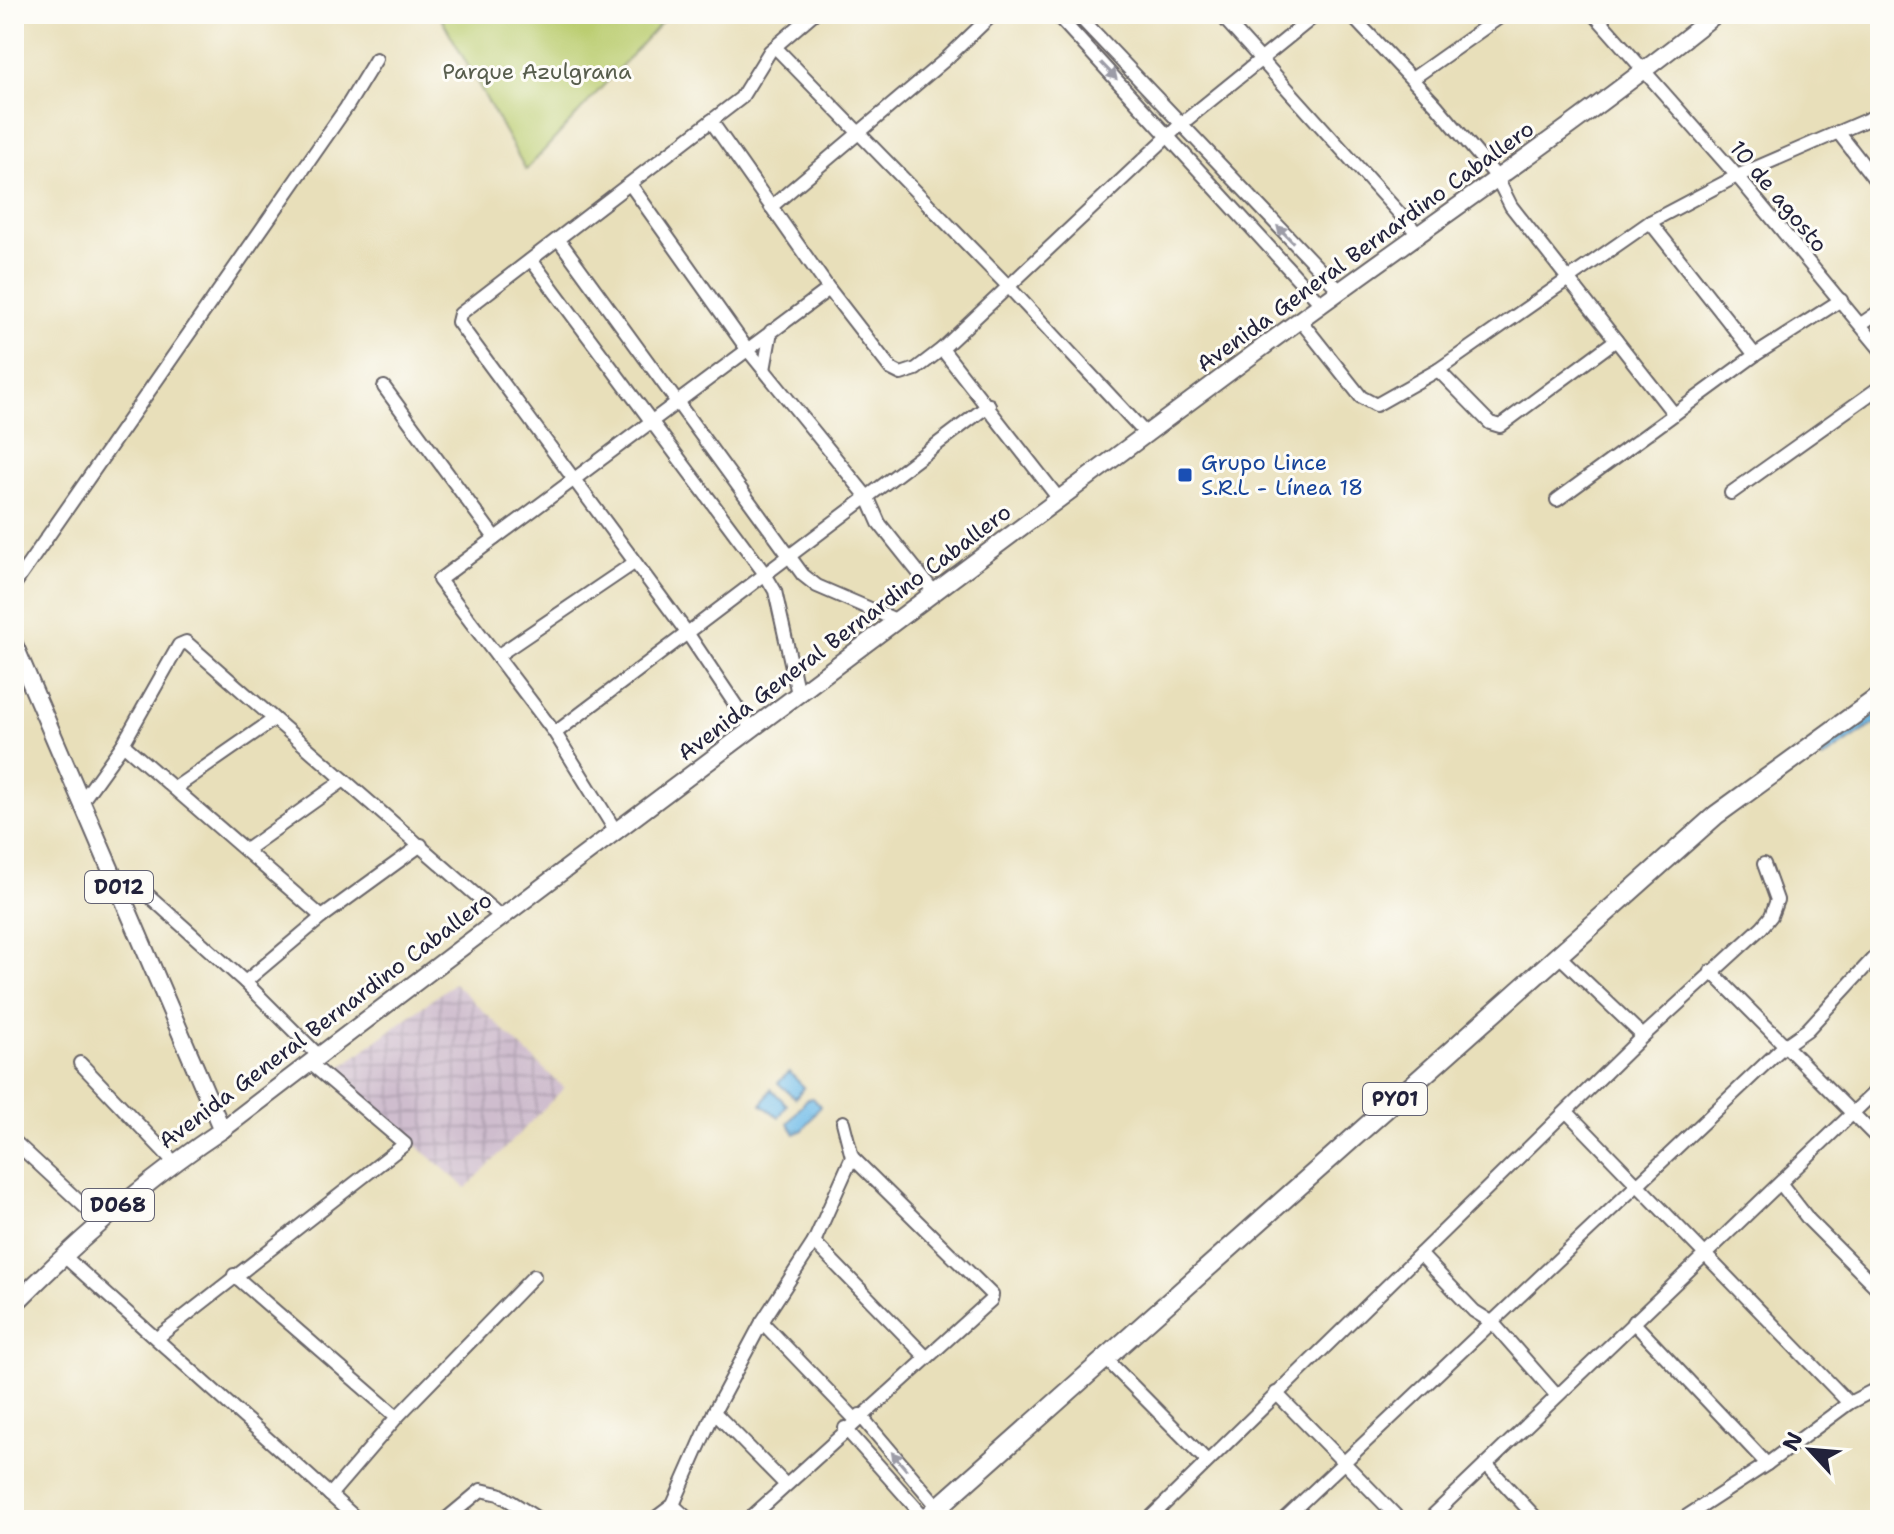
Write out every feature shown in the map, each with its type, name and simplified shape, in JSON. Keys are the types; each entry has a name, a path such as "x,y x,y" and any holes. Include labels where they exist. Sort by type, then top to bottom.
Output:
{"highway":[{"name":"PY01","path":"929,1515 1716,815 1880,696"}],"main road":[{"name":"Avenida General Bernardino Caballero","path":"18,1294 100,1221 174,1162 222,1130 500,916 1339,290 1646,70 1716,14"},
{"name":"D012","path":"14,644 222,1130"}],"street":[{"path":"751,728 688,634 458,322 460,314 741,98 775,47 813,14"},
{"path":"771,207 857,131 945,60 993,14"},
{"path":"1056,14 1321,304"},
{"path":"1077,14 1339,290"},
{"path":"1220,14 1417,233"},
{"path":"711,121 829,289 896,372 916,369 942,349 1180,125 1317,14"},
{"path":"1350,14 1412,79 1496,176 1511,206 1674,414"},
{"path":"1412,79 1504,14"},
{"name":"10 de agosto","path":"1594,14 1737,176 1880,349"},
{"path":"775,47 1007,285 1146,434"},
{"path":"14,585 346,108 376,59"},
{"path":"1300,320 1372,405 1438,370 1650,222 1737,176 1880,114"},
{"path":"1838,132 1880,186"},
{"path":"630,184 747,349 868,498 879,523 934,592"},
{"path":"1650,222 1755,355"},
{"path":"559,240 788,557 817,586 896,620"},
{"path":"532,261 765,574 775,591 798,694"},
{"path":"1300,281 1316,266"},
{"path":"615,830 555,733 439,580 829,289"},
{"path":"1557,500 1755,355 1841,300"},
{"path":"1861,324 1880,311"},
{"path":"764,370 771,331"},
{"path":"1438,370 1490,423 1500,426 1616,340"},
{"path":"942,349 989,405 1059,499"},
{"path":"384,387 495,538"},
{"path":"1731,493 1880,387"},
{"path":"555,733 989,405"},
{"path":"497,656 634,563"},
{"path":"82,801 123,744 182,642 500,916"},
{"path":"175,788 273,720"},
{"path":"123,744 322,917"},
{"path":"246,850 344,780"},
{"path":"245,982 322,917 421,845"},
{"path":"1148,1520 1643,1036 1744,944 1776,908 1777,900 1764,864"},
{"path":"117,881 137,885 245,982 314,1060 405,1144 157,1338"},
{"path":"1283,1520 1636,1184 1784,1046 1807,1030 1880,951"},
{"path":"1557,954 1643,1036"},
{"path":"1711,971 1880,1141"},
{"path":"80,1063 174,1162"},
{"path":"1428,1520 1880,1087"},
{"path":"1567,1112 1849,1403"},
{"path":"748,1520 845,1428 989,1304 992,1295 852,1157 843,1122"},
{"path":"14,1141 100,1221"},
{"path":"657,1517 673,1505 714,1412 762,1322 814,1242 852,1157"},
{"path":"1781,1184 1809,1220 1880,1291"},
{"path":"814,1242 926,1357"},
{"path":"1420,1254 1474,1311 1493,1323 1557,1396"},
{"path":"64,1256 358,1520"},
{"path":"234,1275 397,1417"},
{"path":"330,1495 397,1417 534,1276"},
{"path":"762,1322 858,1417 929,1515"},
{"path":"1633,1322 1767,1464"},
{"path":"1105,1358 1207,1461"},
{"path":"1681,1520 1767,1464 1849,1403 1880,1387"},
{"path":"1276,1393 1400,1520"},
{"path":"714,1412 785,1484"},
{"path":"845,1428 929,1515"},
{"path":"1486,1464 1538,1520"},
{"path":"445,1520 476,1490 499,1494 540,1520"},
{"path":"673,1505 689,1520"}],"shaded area":[{"path":"454,983 564,1088 466,1188 333,1073"}],"green space":[{"name":"Parque Azulgrana","path":"439,14 669,14 526,170"}],"water":[{"path":"1880,712 1880,720 1822,759 1819,754"},
{"path":"789,1072 804,1087 795,1098 778,1083"},
{"path":"771,1089 787,1105 779,1117 762,1105"},
{"path":"813,1098 820,1106 803,1130 795,1134 788,1123 807,1099"}],"place":[{"name":"Grupo Lince S.R.L - Línea 18","path":"1185,475"}]}
